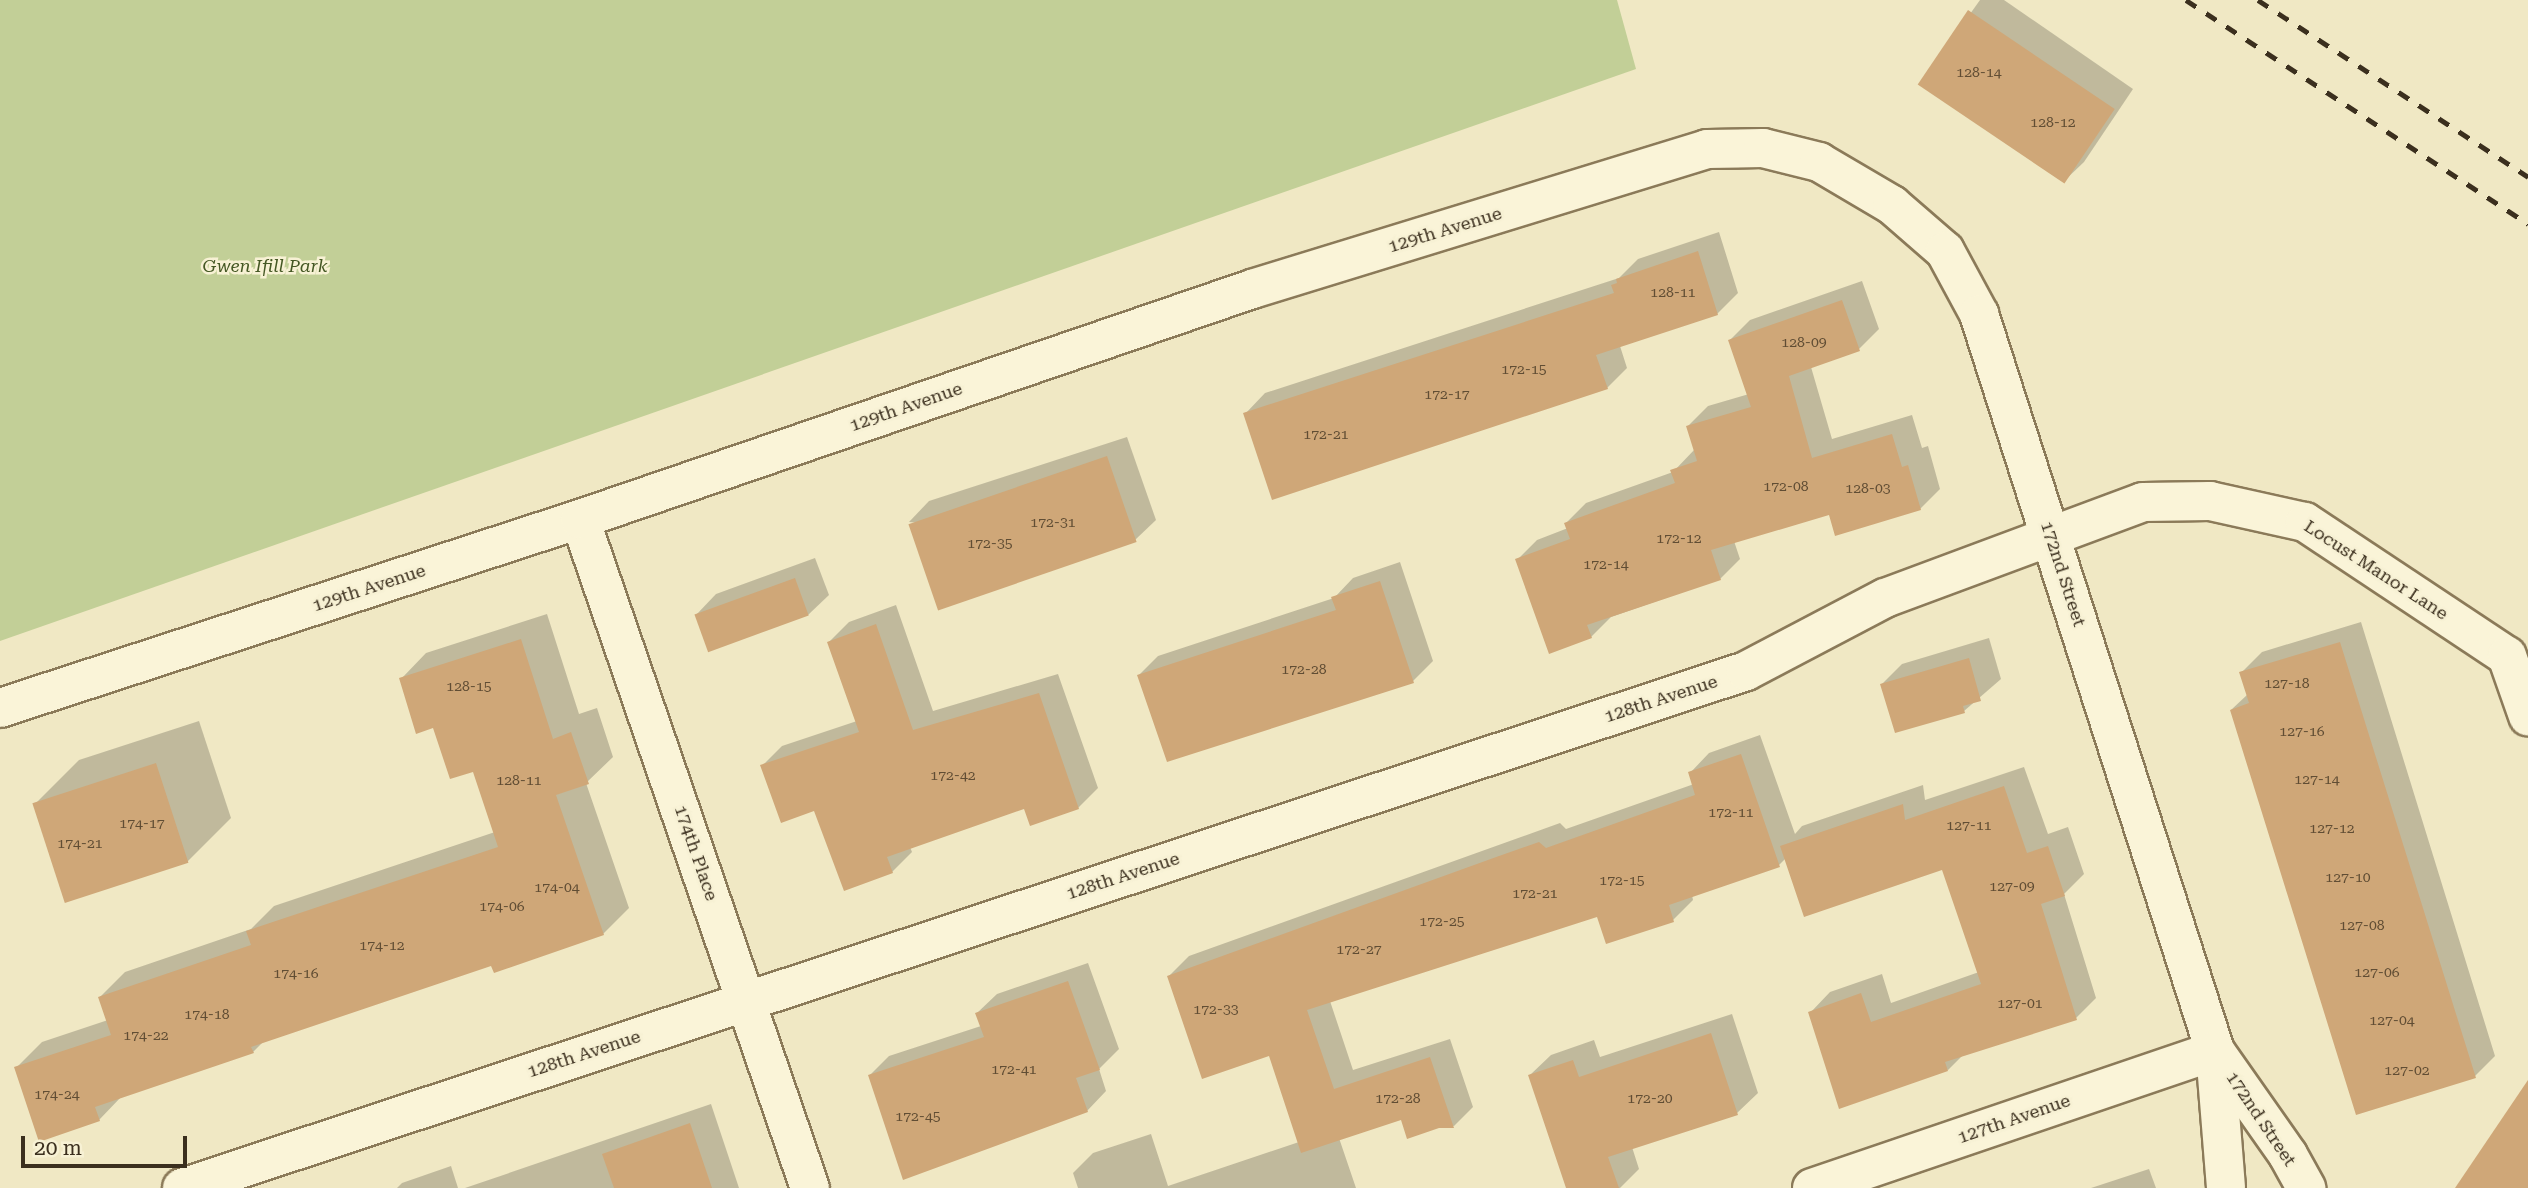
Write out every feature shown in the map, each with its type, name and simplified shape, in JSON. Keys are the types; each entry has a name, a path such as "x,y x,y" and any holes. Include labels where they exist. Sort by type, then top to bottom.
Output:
{"street":[{"name":"129th Avenue","path":"0,708 580,519 1252,289 1707,149 1763,148 1819,162"},
{"name":"172nd Street","path":"1819,162 1892,205 1945,251 1979,314 2215,1051 2227,1188"},
{"name":"Locust Manor Lane","path":"2051,537 2143,502 2210,501 2305,522 2507,656 2528,716"},
{"name":"174th Place","path":"580,519 810,1188"},
{"name":"128th Avenue","path":"183,1188 1746,671 1885,598 2051,537"},
{"name":"172nd Street","path":"2215,1051 2288,1155 2306,1188"},
{"name":"127th Avenue","path":"1812,1188 2215,1051"}],"green space":[{"name":"Gwen Ifill Park","path":"0,0 1617,0 1636,69 0,641"}],"building":[{"path":"1968,10 2115,109 2064,184 1918,85"},
{"path":"1698,251 1718,315 1596,355 1608,389 1272,500 1243,413 1614,293 1611,285 1617,283 1616,279"},
{"path":"1842,300 1860,351 1789,376 1812,458 1892,434 1902,467 1908,465 1921,510 1835,536 1829,515 1711,550 1721,580 1587,625 1592,638 1549,654 1515,559 1570,539 1564,523 1675,483 1670,470 1697,461 1686,426 1751,407 1728,340"},
{"path":"1107,456 1137,542 938,610 908,524"},
{"path":"795,578 809,616 708,652 694,615"},
{"path":"1380,581 1414,683 1167,762 1137,675 1336,610 1331,597"},
{"path":"876,624 913,730 1039,693 1079,809 1030,826 1024,809 887,857 893,873 844,891 814,811 781,823 760,765 859,732 827,642"},
{"path":"521,639 553,739 571,732 589,784 556,795 604,935 494,973 491,966 251,1047 254,1053 95,1107 100,1121 39,1142 14,1067 111,1035 98,997 251,945 246,931 498,847 473,772 450,779 433,728 416,734 399,678"},
{"path":"2340,642 2476,1078 2356,1115 2230,710 2249,703 2239,672"},
{"path":"1969,658 1981,701 1963,706 1965,713 1895,733 1880,684"},
{"path":"1741,754 1780,867 1669,905 1674,922 1606,944 1597,917 1307,1010 1334,1089 1430,1057 1454,1128 1439,1128 1407,1139 1401,1120 1301,1153 1269,1056 1202,1079 1167,976 1539,842 1546,848 1695,795 1688,772"},
{"path":"156,763 188,863 65,903 32,803"},
{"path":"2004,786 2027,853 2048,846 2065,896 2041,904 2077,1020 1945,1062 1948,1071 1839,1109 1808,1012 1861,993 1871,1022 1981,984 1942,870 1804,917 1780,846 1903,804 1905,820"},
{"path":"1068,981 1100,1070 1076,1078 1088,1112 903,1180 868,1075 984,1037 975,1013"},
{"path":"1711,1033 1738,1115 1608,1157 1619,1188 1566,1188 1528,1075 1573,1060 1579,1077"},
{"path":"2528,1080 2528,1188 2455,1188"},
{"path":"690,1123 712,1188 614,1188 602,1154"}],"railway":[{"path":"2186,0 2528,224"},
{"path":"2258,0 2528,177"}]}
